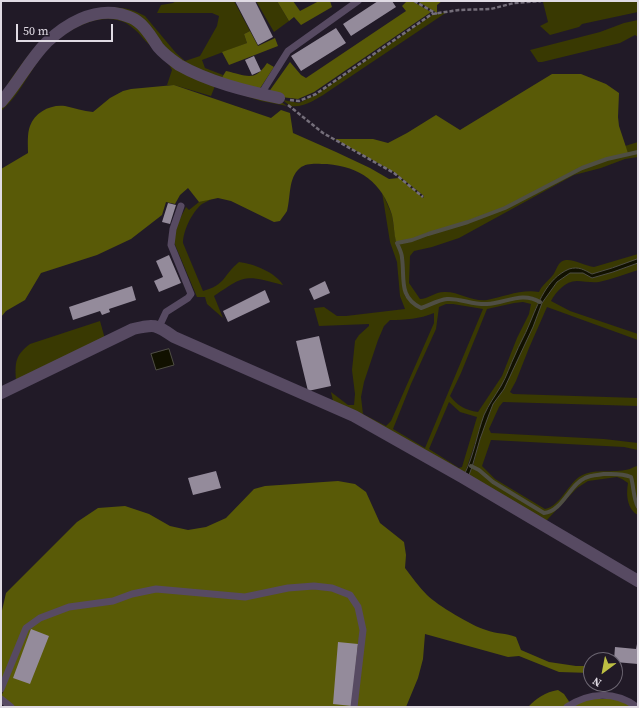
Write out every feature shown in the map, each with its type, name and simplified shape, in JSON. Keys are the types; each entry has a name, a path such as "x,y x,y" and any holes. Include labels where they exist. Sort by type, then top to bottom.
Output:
{"street":[{"path":"1,102 11,91 29,62 48,42 60,32 85,17 107,12 129,16 137,21 160,48 178,64 224,84 279,98"},
{"path":"1,393 133,329 150,325 159,327 174,337 354,416 475,484 638,581"}],"lane":[{"path":"261,94 288,51 358,1"},
{"path":"159,327 166,312 188,298 191,294 171,245 173,229 181,206"},
{"path":"1,689 26,628 40,618 69,607 113,601 132,594 156,589 246,597 288,588 314,586 332,588 350,595 358,607 363,630 354,707"},
{"path":"567,707 586,697 605,695 618,697 637,707"},
{"path":"1,699 11,707"}],"path":[{"path":"414,1 437,14"},
{"path":"279,98 298,101 316,94 432,14 447,11 491,9 514,3 541,1"},
{"path":"279,98 323,133 394,173 423,197"}],"shaded area":[{"path":"176,1 234,1 250,31 244,34 247,43 202,60 205,68 223,75 221,79 177,60 140,18 83,15 7,85 37,45 60,24 90,11 107,8 117,7 145,16 176,53 185,61 200,56 217,26 219,16 212,13 157,13 161,5"},
{"path":"256,1 277,1 289,21 274,32"},
{"path":"277,1 293,1 300,11 319,1 330,1 332,7 301,25 294,17 289,21"},
{"path":"407,1 412,1 431,12 314,92 298,99 281,97 268,93 290,62 301,75 306,78 406,11 402,6"},
{"path":"417,1 442,1 437,5 437,13"},
{"path":"638,1 638,12 582,24 579,27 550,35 540,26 548,22 543,2"},
{"path":"447,12 314,100 300,106 291,106 283,100 299,103 317,94 432,15"},
{"path":"100,15 134,22 168,59 280,101 287,106 261,101 215,86 211,96 174,85 167,85 172,70 163,58 126,23 105,19 83,24 54,43 41,57 14,97 1,111 1,105 54,38"},
{"path":"638,20 638,37 635,35 620,43 542,62 538,62 530,50 600,32 624,23"},
{"path":"250,31 258,46 275,38 278,46 229,65 222,52 247,43 244,34"},
{"path":"267,63 274,67 259,90 221,79 226,71 244,76 254,75 258,73"},
{"path":"552,74 581,74 606,84 619,93 619,126 628,153 607,158 582,167 505,207 467,221 427,233 411,240 396,242 392,215 388,203 376,185 359,173 339,166 313,164 300,168 293,177 287,211 280,221 274,222 231,201 218,198 199,202 188,188 180,195 175,204 166,202 162,215 131,239 97,255 41,273 25,300 6,311 1,317 1,169 28,153 28,136 30,126 32,121 44,110 54,106 65,106 93,112 110,98 123,91 174,85 271,118 281,110 290,113 293,133 370,168 389,179 399,178 423,198 424,196 394,172 335,139 373,139 388,143 436,115 460,130"},
{"path":"638,142 638,151 628,153 625,146"},
{"path":"638,153 638,157 625,159 601,168 574,175 459,238 414,251 410,256 409,283 420,299 438,293 449,292 476,299 487,300 519,292 539,292 543,285 553,275 560,263 564,260 594,267 638,254 638,259 592,274 569,270 539,300 533,297 520,296 483,303 457,298 447,298 437,300 421,307 410,298 405,286 404,259 398,244 468,223 505,209 583,169 608,160"},
{"path":"382,192 392,215 396,242 402,257 405,296 421,309 444,300 455,300 482,305 494,304 519,298 539,301 501,387 490,403 484,416 465,473 469,475 472,468 479,471 492,483 544,514 555,510 579,484 586,479 594,476 624,476 630,478 638,515 629,505 627,492 628,483 617,477 588,481 577,488 546,521 333,401 331,392 348,405 354,405 355,394 352,370 355,341 369,326 369,324 319,326 314,308 324,307 337,316 405,309 400,296 397,262 390,242","holes":["523,302 531,304 529,314 517,338 502,376 478,412 466,409 459,405 450,396 487,309","446,304 453,304 483,309 425,448 393,429 411,384 436,329 439,307","434,313 434,323 391,421 386,426 363,414 361,397 364,382 378,340 384,326 390,320 423,317","449,402 460,412 477,417 462,467 459,468 429,449"]},
{"path":"213,198 198,207 186,227 183,238 183,243 203,291 220,283 239,262 264,269 275,276 283,285 253,278 240,280 214,296 223,318 207,304 205,297 197,297 173,240 173,232 186,207 189,210 199,202"},
{"path":"638,259 638,263 592,278 583,273 570,273 557,282 542,303 533,327 504,389 493,404 469,475 465,473 471,459 484,415 503,382 544,293 554,279 561,273 573,268 579,268 592,274"},
{"path":"638,263 638,270 599,282 573,281 558,291 551,301 570,311 638,334 638,340 547,307 510,392 513,394 638,398 638,406 503,402 499,407 489,429 491,433 604,439 638,443 638,450 624,447 491,440 482,466 495,479 545,509 555,504 575,481 584,474 626,470 637,466 638,505 632,477 622,474 608,473 591,475 583,478 560,503 549,511 544,512 494,481 480,469 473,466 480,439 488,417 493,404 504,389 533,327 542,303 557,282 570,273 583,273 592,278"},
{"path":"100,321 105,339 16,380 17,360 21,352 30,344"},
{"path":"169,349 174,365 156,370 151,354"},
{"path":"338,481 355,484 366,492 380,523 404,542 406,555 405,568 427,595 455,615 480,628 516,637 521,650 549,662 583,666 583,673 559,672 519,656 508,657 425,634 423,659 418,678 406,707 356,707 365,630 360,606 333,586 245,595 156,587 112,599 87,602 24,627 1,684 1,615 6,593 77,522 98,508 125,506 149,514 170,526 188,530 206,527 226,518 254,489 265,486"},
{"path":"313,588 332,590 349,596 356,608 361,630 352,707 14,707 1,697 28,629 41,620 70,608 156,591 245,599 288,590"},
{"path":"558,690 564,694 570,703 563,707 528,707 549,692"},
{"path":"587,699 617,699 634,707 570,707"}],"building":[{"path":"235,1 255,1 273,37 258,45"},
{"path":"378,1 392,1 396,7 351,36 343,24"},
{"path":"336,28 346,43 301,71 291,56"},
{"path":"254,56 261,71 252,75 245,60"},
{"path":"168,203 176,205 170,224 162,222"},
{"path":"169,255 181,283 159,292 154,281 163,277 156,261"},
{"path":"325,281 330,293 314,300 309,289"},
{"path":"132,286 136,300 109,309 110,312 102,315 100,311 73,320 69,307"},
{"path":"265,290 270,302 228,322 223,311"},
{"path":"319,336 331,386 308,391 296,341"},
{"path":"216,471 221,488 193,495 188,478"},
{"path":"31,629 49,636 30,684 13,678"},
{"path":"338,642 358,644 352,706 333,704"},
{"path":"638,644 638,664 623,663 623,652 615,652 615,647 636,649"}],"waterway":[{"path":"540,302 527,298 514,298 494,303 477,304 447,299 437,301 421,308 414,304 406,293 403,280 402,256 397,243 412,240 468,222 505,208 582,168 607,159 638,152"},
{"path":"471,466 479,470 493,482 544,513 556,508 580,481 589,476 604,474 621,474 631,477 635,500 638,507"}]}
